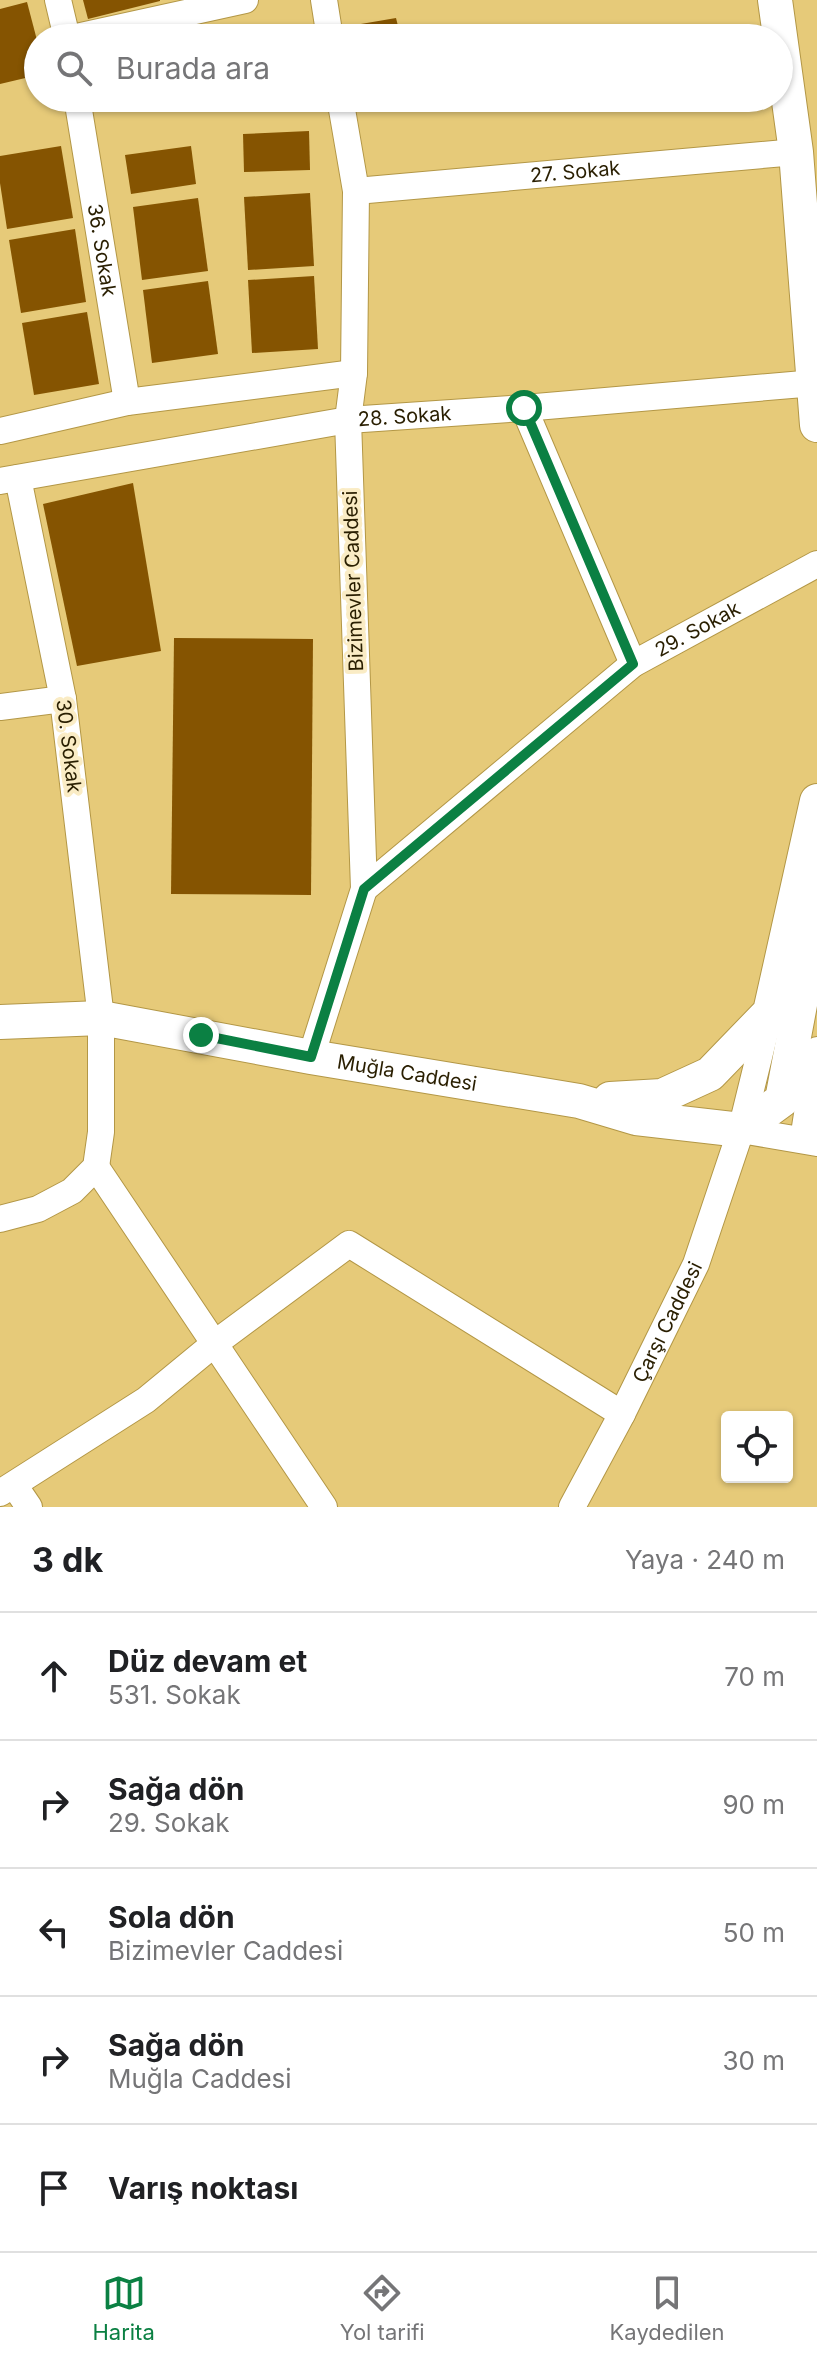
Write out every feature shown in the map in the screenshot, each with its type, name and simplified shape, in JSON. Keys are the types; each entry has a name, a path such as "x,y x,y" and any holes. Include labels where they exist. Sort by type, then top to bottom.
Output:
{"main road":[{"path":"775,0 778,24"},
{"path":"790,112 817,425"},
{"path":"770,1012 817,801"},
{"path":"741,1130 782,1100 805,978 817,847"},
{"name":"Muğla Caddesi","path":"579,1101 662,1096 710,1074 770,1012"},
{"name":"Muğla Caddesi","path":"0,1022 101,1018 311,1057 579,1101 636,1118 741,1130"}],"street":[{"path":"58,0 66,24"},
{"path":"134,24 245,0"},
{"path":"324,0 328,24"},
{"name":"36. Sokak","path":"79,112 127,402"},
{"name":"Bizimevler Caddesi","path":"311,1057 364,889 348,420 354,373 356,191 342,112"},
{"name":"27. Sokak","path":"356,191 796,152"},
{"path":"0,431 127,402 354,373"},
{"name":"28. Sokak","path":"9,479 348,420 815,383"},
{"path":"524,408 633,664"},
{"name":"30. Sokak","path":"9,479 63,699 101,1018 101,1132 96,1167"},
{"name":"29. Sokak","path":"364,889 633,664 817,564"},
{"path":"0,707 63,699"},
{"name":"Çarşı Caddesi","path":"572,1507 696,1264 741,1130 770,1012"},
{"path":"741,1130 810,1142 817,1050"},
{"path":"0,1219 38,1209 72,1191 96,1167 324,1507"},
{"path":"29,1507 7,1489 146,1400 214,1344 349,1244 622,1414"}],"building":[{"path":"83,0 160,0 160,1 88,19"},
{"path":"27,2 33,24 24,24 24,78 0,84 0,9"},
{"path":"396,18 398,24 361,24"},
{"path":"309,131 310,170 244,172 243,134"},
{"path":"61,146 73,218 7,229 0,183 0,156"},
{"path":"191,146 196,184 131,194 125,155"},
{"path":"310,193 314,266 248,270 244,197"},
{"path":"198,198 208,271 142,280 133,207"},
{"path":"75,229 86,302 21,313 9,240"},
{"path":"314,276 318,349 252,353 248,280"},
{"path":"208,281 218,354 152,363 143,290"},
{"path":"87,312 99,384 34,395 22,323"},
{"path":"133,483 161,651 77,666 43,504"},
{"path":"174,638 313,639 311,895 171,894"}],"route":[{"path":"201,1035 311,1057 364,889 633,664 524,408"}]}
